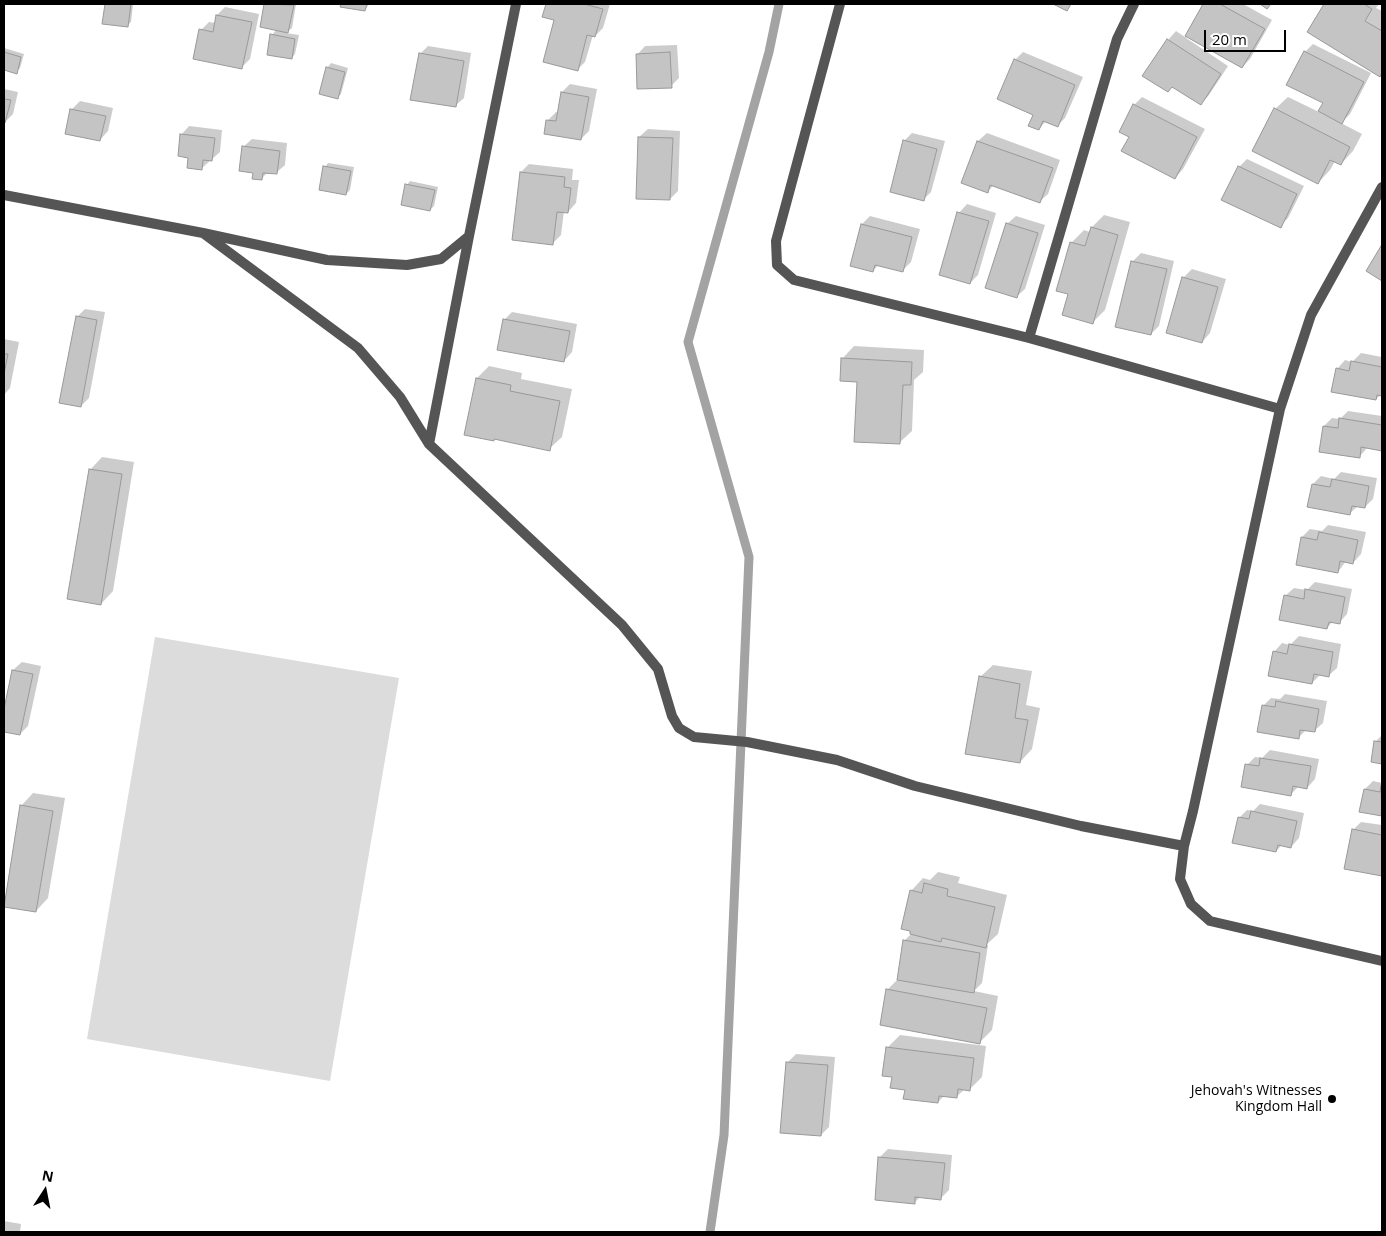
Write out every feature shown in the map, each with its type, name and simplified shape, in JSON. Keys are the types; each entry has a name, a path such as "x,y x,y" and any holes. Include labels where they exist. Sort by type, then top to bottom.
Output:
{"street":[{"path":"429,444 516,4"},
{"path":"840,4 776,241 777,264 794,280 1028,338 1280,409"},
{"path":"1028,338 1117,39 1134,4"},
{"path":"1382,188 1311,314 1280,409 1184,846 1180,879 1191,904 1210,921 1382,961"},
{"path":"4,195 203,233 328,260 406,265 441,259 469,236"},
{"path":"203,233 358,348 400,397 429,444 622,625 658,669 672,716 679,728 694,736 747,742 837,760 915,786 1081,826 1184,846"}],"shaded area":[{"path":"155,637 399,678 330,1081 87,1039"}],"building":[{"path":"105,4 131,4 128,27 102,24"},
{"path":"264,4 294,5 288,33 260,27"},
{"path":"341,4 367,4 365,11 340,7"},
{"path":"546,4 584,4 603,9 595,37 587,35 578,71 543,62 554,20 542,17"},
{"path":"1053,4 1071,4 1067,11"},
{"path":"1203,4 1220,4 1265,29 1242,68 1185,36"},
{"path":"1260,4 1271,4 1267,9"},
{"path":"1324,4 1364,4 1372,9 1365,21 1382,31 1382,72 1380,77 1307,32"},
{"path":"216,15 252,22 242,69 193,59 199,29 213,32"},
{"path":"270,34 295,39 292,59 267,55"},
{"path":"1167,39 1221,74 1201,105 1172,87 1168,92 1142,76"},
{"path":"1304,51 1364,82 1342,124 1318,111 1323,103 1286,85"},
{"path":"4,52 21,57 17,74 4,70"},
{"path":"670,52 672,88 637,89 636,54"},
{"path":"419,53 464,61 456,107 410,100"},
{"path":"1014,59 1075,85 1058,127 1043,121 1039,130 1028,126 1033,115 997,99"},
{"path":"326,67 345,72 338,99 319,94"},
{"path":"561,92 589,97 581,140 544,134 546,120 556,121"},
{"path":"4,99 11,100 5,123 4,123"},
{"path":"1133,104 1197,137 1175,179 1121,151 1129,137 1119,132"},
{"path":"1274,108 1350,147 1341,165 1330,160 1318,184 1252,151"},
{"path":"70,109 106,116 100,141 65,134"},
{"path":"180,134 215,138 212,161 203,160 202,170 187,168 188,158 178,156"},
{"path":"638,137 673,138 670,200 636,199"},
{"path":"903,140 937,149 924,201 890,192"},
{"path":"977,141 1053,168 1040,203 990,185 988,193 961,183"},
{"path":"242,146 280,151 277,174 263,173 262,180 252,179 253,173 239,171"},
{"path":"323,166 351,171 346,195 319,190"},
{"path":"1238,166 1297,194 1281,228 1221,200"},
{"path":"520,172 565,177 564,187 571,188 568,213 557,212 553,245 512,240"},
{"path":"405,184 435,190 430,211 401,205"},
{"path":"957,212 989,221 970,284 939,275"},
{"path":"1006,223 1038,233 1017,298 985,288"},
{"path":"861,224 912,237 903,272 875,265 873,272 850,266"},
{"path":"1091,227 1118,235 1093,324 1062,315 1068,294 1056,291 1070,242 1085,246"},
{"path":"1382,247 1382,281 1366,271"},
{"path":"1131,261 1167,269 1151,335 1115,327"},
{"path":"1182,277 1218,287 1202,343 1166,333"},
{"path":"76,316 97,320 81,407 59,403"},
{"path":"503,319 570,331 564,362 497,350"},
{"path":"4,354 8,354 4,374"},
{"path":"841,358 912,362 911,385 903,385 900,444 854,442 857,382 840,381"},
{"path":"1351,361 1382,367 1382,396 1377,395 1376,400 1331,392 1336,368 1349,371"},
{"path":"476,378 511,385 510,391 560,401 550,451 494,439 494,441 464,435"},
{"path":"1339,418 1382,425 1382,451 1361,447 1360,458 1319,452 1323,426 1338,428"},
{"path":"89,469 122,474 101,605 67,599"},
{"path":"1332,479 1369,486 1365,508 1352,506 1350,515 1307,507 1312,484 1330,487"},
{"path":"1319,532 1358,540 1353,564 1340,561 1338,573 1296,565 1301,537 1317,540"},
{"path":"1305,589 1345,597 1340,624 1329,622 1327,629 1279,620 1284,595 1304,599"},
{"path":"1289,644 1333,652 1329,677 1314,674 1312,684 1268,676 1273,651 1287,654"},
{"path":"12,670 33,674 20,735 4,732 4,709"},
{"path":"979,676 1020,684 1015,718 1028,720 1020,763 965,754"},
{"path":"1276,701 1319,709 1315,732 1300,730 1299,739 1257,732 1262,705 1275,707"},
{"path":"1374,741 1382,742 1382,764 1371,762"},
{"path":"1260,758 1311,766 1307,789 1293,786 1291,796 1241,787 1245,764 1259,766"},
{"path":"1381,786 1382,816 1359,812 1364,789 1380,792"},
{"path":"20,805 53,811 36,912 4,907"},
{"path":"1251,811 1297,821 1291,848 1278,845 1276,852 1232,843 1238,817 1249,819"},
{"path":"1352,829 1382,835 1382,876 1344,869"},
{"path":"924,883 948,889 947,896 995,907 986,948 942,938 941,942 910,934 910,931 901,929 910,890 922,893"},
{"path":"903,940 980,953 974,993 897,980"},
{"path":"886,989 987,1008 980,1044 880,1025"},
{"path":"886,1047 974,1058 970,1091 958,1089 957,1098 939,1096 938,1103 903,1099 905,1090 890,1088 892,1077 882,1076"},
{"path":"786,1062 828,1065 821,1136 780,1133"},
{"path":"878,1157 945,1163 941,1200 915,1197 915,1204 875,1200"}],"waterway":[{"path":"710,1232 724,1135 749,557 688,342 769,52 779,4"}],"place":[{"name":"Jehovah's Witnesses Kingdom Hall","path":"1332,1099"}]}
